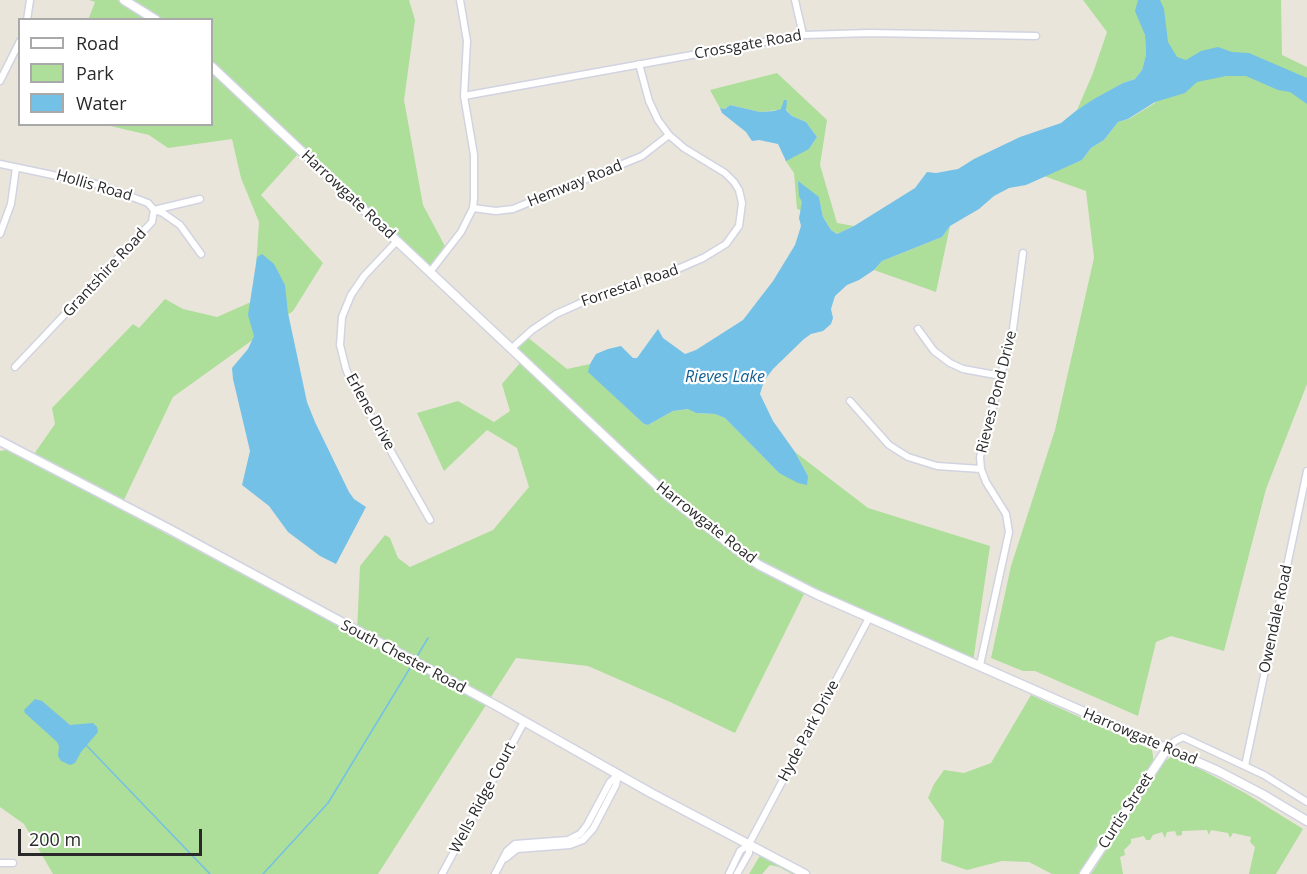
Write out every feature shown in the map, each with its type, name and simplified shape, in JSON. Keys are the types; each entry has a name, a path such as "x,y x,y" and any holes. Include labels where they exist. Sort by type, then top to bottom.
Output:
{"main road":[{"path":"124,0 153,18"},
{"name":"Harrowgate Road","path":"213,68 669,497 759,565 869,618 980,665 1088,716 1249,787 1307,821"},
{"name":"South Chester Road","path":"0,441 171,530 618,775 805,874"},
{"name":"Curtis Street","path":"1084,874 1167,749"}],"street":[{"path":"27,18 30,0"},
{"path":"430,272 461,232 473,208 475,169 464,96 467,41 459,0"},
{"path":"795,0 803,35"},
{"name":"Crossgate Road","path":"464,96 803,35 870,33 1036,36"},
{"path":"0,81 18,45"},
{"path":"639,64 649,102 669,135"},
{"name":"Hemway Road","path":"473,208 496,211 513,209 642,156 669,135"},
{"name":"Forrestal Road","path":"511,349 532,330 556,314 594,297 666,274 716,250 730,239 742,218 741,196 730,178 684,148 669,135"},
{"name":"Hollis Road","path":"0,164 100,185 148,203 154,210 163,213 180,225 201,254"},
{"path":"0,234 11,204 16,168"},
{"path":"154,210 200,199"},
{"name":"Grantshire Road","path":"15,367 152,222 154,210"},
{"name":"Erlene Drive","path":"397,242 364,276 351,295 342,317 340,345 351,381 430,520"},
{"name":"Rieves Pond Drive","path":"980,665 1009,532 1002,505 986,482 981,469 981,449 1013,329 1023,253"},
{"path":"918,329 934,351 950,363 963,369 1001,376"},
{"path":"850,401 890,445 908,457 937,466 981,469"},
{"name":"Owendale Road","path":"1245,766 1307,471"},
{"name":"Hyde Park Drive","path":"729,874 740,851 749,844 869,618"},
{"name":"Wells Ridge Court","path":"442,874 524,722"},
{"path":"1167,749 1183,737 1245,766 1307,802"},
{"path":"497,871 509,854 517,849 570,845 583,840 616,785 618,775"},
{"name":"Hyde Park Drive","path":"736,874 749,853 749,844"},
{"path":"0,863 13,863"}],"green space":[{"path":"89,0 117,0 135,9 146,18 89,18 95,2"},
{"path":"124,0 409,0 415,20 404,100 423,205 447,250 430,271 213,68 213,18 154,18"},
{"path":"1083,0 1281,0 1282,55 1307,67 1307,384 1266,489 1224,651 1171,636 1156,642 1138,716 1035,671 1023,671 991,658 1011,566 1055,430 1094,258 1086,191 1044,176 1082,160 1091,148 1104,140 1118,122 1129,119 1155,103 1169,70 1142,30 1145,35 1146,55 1142,70 1135,79 1123,83 1077,110 1107,32"},
{"path":"777,73 827,120 820,165 837,223 854,226 837,234 831,230 823,217 819,197 803,211 797,209 794,173 785,160 788,155 809,149 817,137 806,122 792,116 786,109 760,112 730,105 725,109 720,108 710,90"},
{"path":"213,74 275,134 299,153 261,195 323,263 293,311 173,397 122,504 32,457 55,424 52,408 133,324 139,328 165,299 183,309 217,317 251,302 256,268 259,222 241,178 232,139 168,148 149,135 110,126 213,126"},
{"path":"950,226 936,292 874,270 882,261 942,237"},
{"path":"526,336 567,369 590,364 589,372 644,424 648,425 673,411 689,409 696,413 715,414 725,418 779,473 808,476 795,452 868,508 990,546 973,662 789,581 691,515 511,349"},
{"path":"520,363 650,486 734,553 804,594 735,733 588,666 516,658 378,874 53,874 24,824 0,807 0,451 6,450 69,482 407,662 409,658 357,631 360,566 385,535 390,538 398,558 410,567 493,530 529,487 517,448 487,430 444,471 417,413 458,401 494,422 510,411 502,384"},
{"path":"1031,695 1152,750 1154,763 1079,874 1052,874 1029,862 1002,861 967,870 941,861 944,821 928,798 934,784 944,770 964,773 991,763"},
{"path":"1171,757 1202,770 1245,793 1303,829 1276,874 1249,874 1255,847 1250,842 1251,837 1233,833 1230,838 1228,833 1211,830 1209,835 1207,830 1182,831 1182,835 1177,836 1175,831 1167,832 1165,838 1162,832 1153,835 1150,840 1146,840 1144,836 1131,839 1131,843 1124,850 1125,855 1120,857 1123,874 1091,874 1161,764"},
{"path":"761,854 799,874 792,874 770,865 762,874 749,874"}],"water":[{"name":"Rieves Lake","path":"1138,0 1160,0 1164,9 1168,42 1177,57 1186,60 1201,51 1218,47 1232,52 1249,53 1307,78 1307,104 1290,92 1278,90 1246,76 1226,76 1197,82 1185,93 1155,102 1128,119 1118,122 1104,140 1091,148 1082,160 1026,185 1009,188 950,226 942,237 882,261 874,270 847,285 835,296 831,309 833,318 831,324 823,331 811,334 804,339 773,369 764,381 760,394 773,421 795,452 808,476 807,485 779,473 725,418 715,414 696,413 688,409 673,411 648,425 644,424 588,372 596,354 608,349 621,346 633,358 637,358 658,329 663,338 685,354 696,350 743,320 773,281 795,245 801,226 799,218 802,202 799,196 798,181 819,197 823,217 831,230 837,234 915,188 927,172 936,173 958,169 1020,137 1061,123 1094,99 1135,79 1142,70 1146,55 1145,35 1135,11"},
{"path":"784,100 787,100 786,110 792,116 806,122 817,137 809,149 786,161 778,144 752,141 746,132 722,113 720,108 725,109 730,105 760,112 774,111 781,109"},
{"path":"262,254 274,264 285,285 288,313 307,402 315,422 349,492 354,499 366,507 336,564 320,556 288,532 269,506 242,485 250,451 232,368 248,349 254,336 248,315 257,257"},
{"path":"35,699 42,701 70,725 93,723 97,727 98,732 75,763 70,765 61,761 58,756 57,742 25,713 24,710"}],"waterway":[{"path":"416,658 428,638"},
{"path":"263,874 328,803 410,668"},
{"path":"86,745 210,874"}]}
